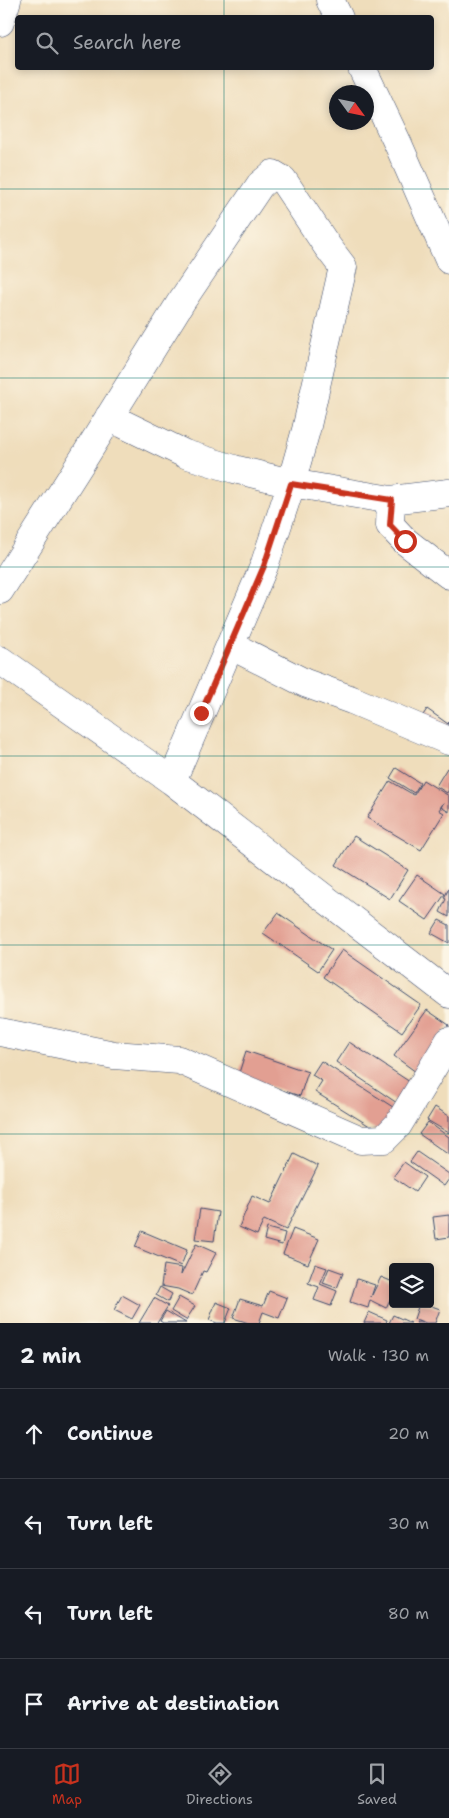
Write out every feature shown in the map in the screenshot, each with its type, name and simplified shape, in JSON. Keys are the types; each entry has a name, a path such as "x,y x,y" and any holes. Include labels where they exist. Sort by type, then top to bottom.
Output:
{"street":[{"path":"0,22 7,0"},
{"path":"330,0 338,15"},
{"path":"363,70 449,260"},
{"path":"0,590 181,302 260,185 273,174 283,180 317,232 343,267 306,430 291,484 264,566 172,781"},
{"path":"110,417 185,454 291,484 392,500 449,493"},
{"path":"392,500 390,525 405,541 449,575"},
{"path":"230,645 305,683 352,700 449,741"},
{"path":"0,660 172,781 449,994"},
{"path":"0,1032 114,1055 179,1060 361,1140 384,1139 398,1125 449,1041"}],"building":[{"path":"427,709 448,724 449,722 449,726 418,723"},
{"path":"396,768 420,783 414,793 390,778"},
{"path":"447,768 449,769 449,789 447,793 436,786"},
{"path":"423,780 449,796 449,812 441,807 444,802 439,810 444,813 421,850 367,818 390,781 414,795"},
{"path":"354,836 408,870 390,899 336,865"},
{"path":"417,875 445,894 427,920 399,901"},
{"path":"449,888 449,917 440,912"},
{"path":"278,913 332,950 318,971 263,933"},
{"path":"439,920 449,925 449,943 431,933"},
{"path":"342,950 421,1005 402,1032 323,977"},
{"path":"427,1010 449,1025 416,1072 394,1056"},
{"path":"349,1042 413,1084 400,1105 336,1062"},
{"path":"246,1051 308,1072 300,1096 238,1076"},
{"path":"321,1061 396,1109 381,1133 315,1092 322,1081 312,1075"},
{"path":"435,1107 449,1116 449,1133 427,1120"},
{"path":"428,1122 449,1137 449,1155 419,1134"},
{"path":"417,1152 449,1174 449,1179 444,1186 410,1162"},
{"path":"294,1154 318,1166 286,1230 264,1220 257,1235 239,1227 252,1196 270,1204"},
{"path":"404,1162 425,1177 415,1192 393,1177"},
{"path":"200,1209 218,1212 214,1241 195,1239"},
{"path":"449,1215 449,1237 436,1239 433,1217"},
{"path":"267,1228 285,1233 282,1245 264,1240"},
{"path":"293,1229 319,1239 308,1264 283,1254"},
{"path":"142,1231 187,1250 181,1266 135,1247"},
{"path":"196,1244 216,1253 206,1272 203,1271 192,1295 178,1289 161,1286 164,1265 182,1268 181,1275"},
{"path":"315,1264 327,1268 320,1284 337,1291 331,1306 314,1300 319,1287 308,1283"},
{"path":"329,1268 343,1273 337,1288 323,1283"},
{"path":"381,1277 389,1280 389,1302 386,1308 370,1300 368,1308 350,1302 357,1279 375,1285 371,1297"},
{"path":"160,1287 172,1294 168,1302 156,1295"},
{"path":"269,1291 287,1298 279,1318 263,1312 259,1323 249,1323 233,1318 240,1299 263,1306"},
{"path":"122,1295 140,1305 132,1319 114,1310"},
{"path":"179,1297 195,1306 186,1320 171,1311"},
{"path":"154,1298 168,1306 157,1323 139,1323"},
{"path":"216,1302 231,1308 225,1323 209,1320"},
{"path":"434,1307 440,1309 435,1323 426,1323 414,1319 418,1308"},
{"path":"166,1311 186,1323 163,1323 160,1321"},
{"path":"369,1312 387,1320 386,1323 364,1323"},
{"path":"393,1315 411,1323 389,1323"}],"route":[{"path":"201,713 264,566 291,484 392,500 390,525 405,541"}]}
